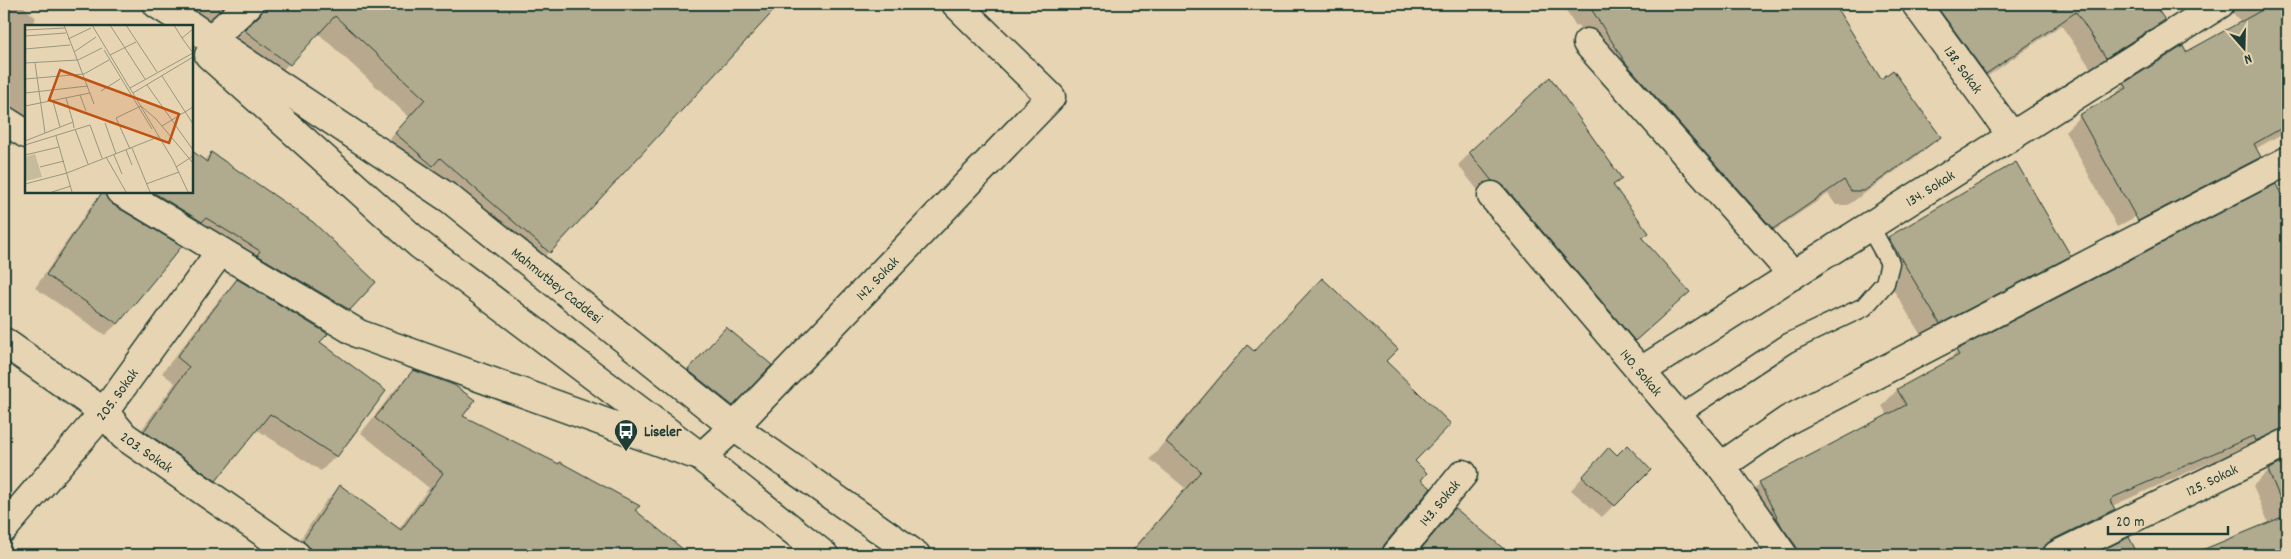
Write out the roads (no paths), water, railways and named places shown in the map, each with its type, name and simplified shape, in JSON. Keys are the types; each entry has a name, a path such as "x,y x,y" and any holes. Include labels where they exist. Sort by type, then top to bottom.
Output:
{"street":[{"path":"152,4 176,25"},
{"name":"Mahmutbey Caddesi","path":"157,4 185,25"},
{"path":"196,33 249,4"},
{"name":"142. Sokak","path":"701,457 734,427 1051,97 956,4"},
{"name":"138. Sokak","path":"1916,4 2012,136"},
{"name":"134. Sokak","path":"1640,372 1870,227 2212,6"},
{"name":"Mahmutbey Caddesi","path":"196,33 450,199 734,427 916,555"},
{"name":"Mahmutbey Caddesi","path":"196,33 420,244 701,457 824,555"},
{"path":"1587,43 1793,276"},
{"path":"4,120 25,133"},
{"path":"1721,466 1788,420 2287,161"},
{"path":"122,192 359,334 701,457"},
{"name":"140. Sokak","path":"1492,196 1721,466 1783,555"},
{"name":"205. Sokak","path":"4,528 104,412 220,252"},
{"name":"203. Sokak","path":"4,342 104,412 124,436 296,555"},
{"name":"125. Sokak","path":"2057,555 2287,443"},
{"name":"143. Sokak","path":"1396,555 1463,474"}],"lane":[{"path":"1679,415 1788,343 1864,307 1885,282 1890,263 1870,227"}],"place":[{"name":"Liseler","path":"626,452"}]}
